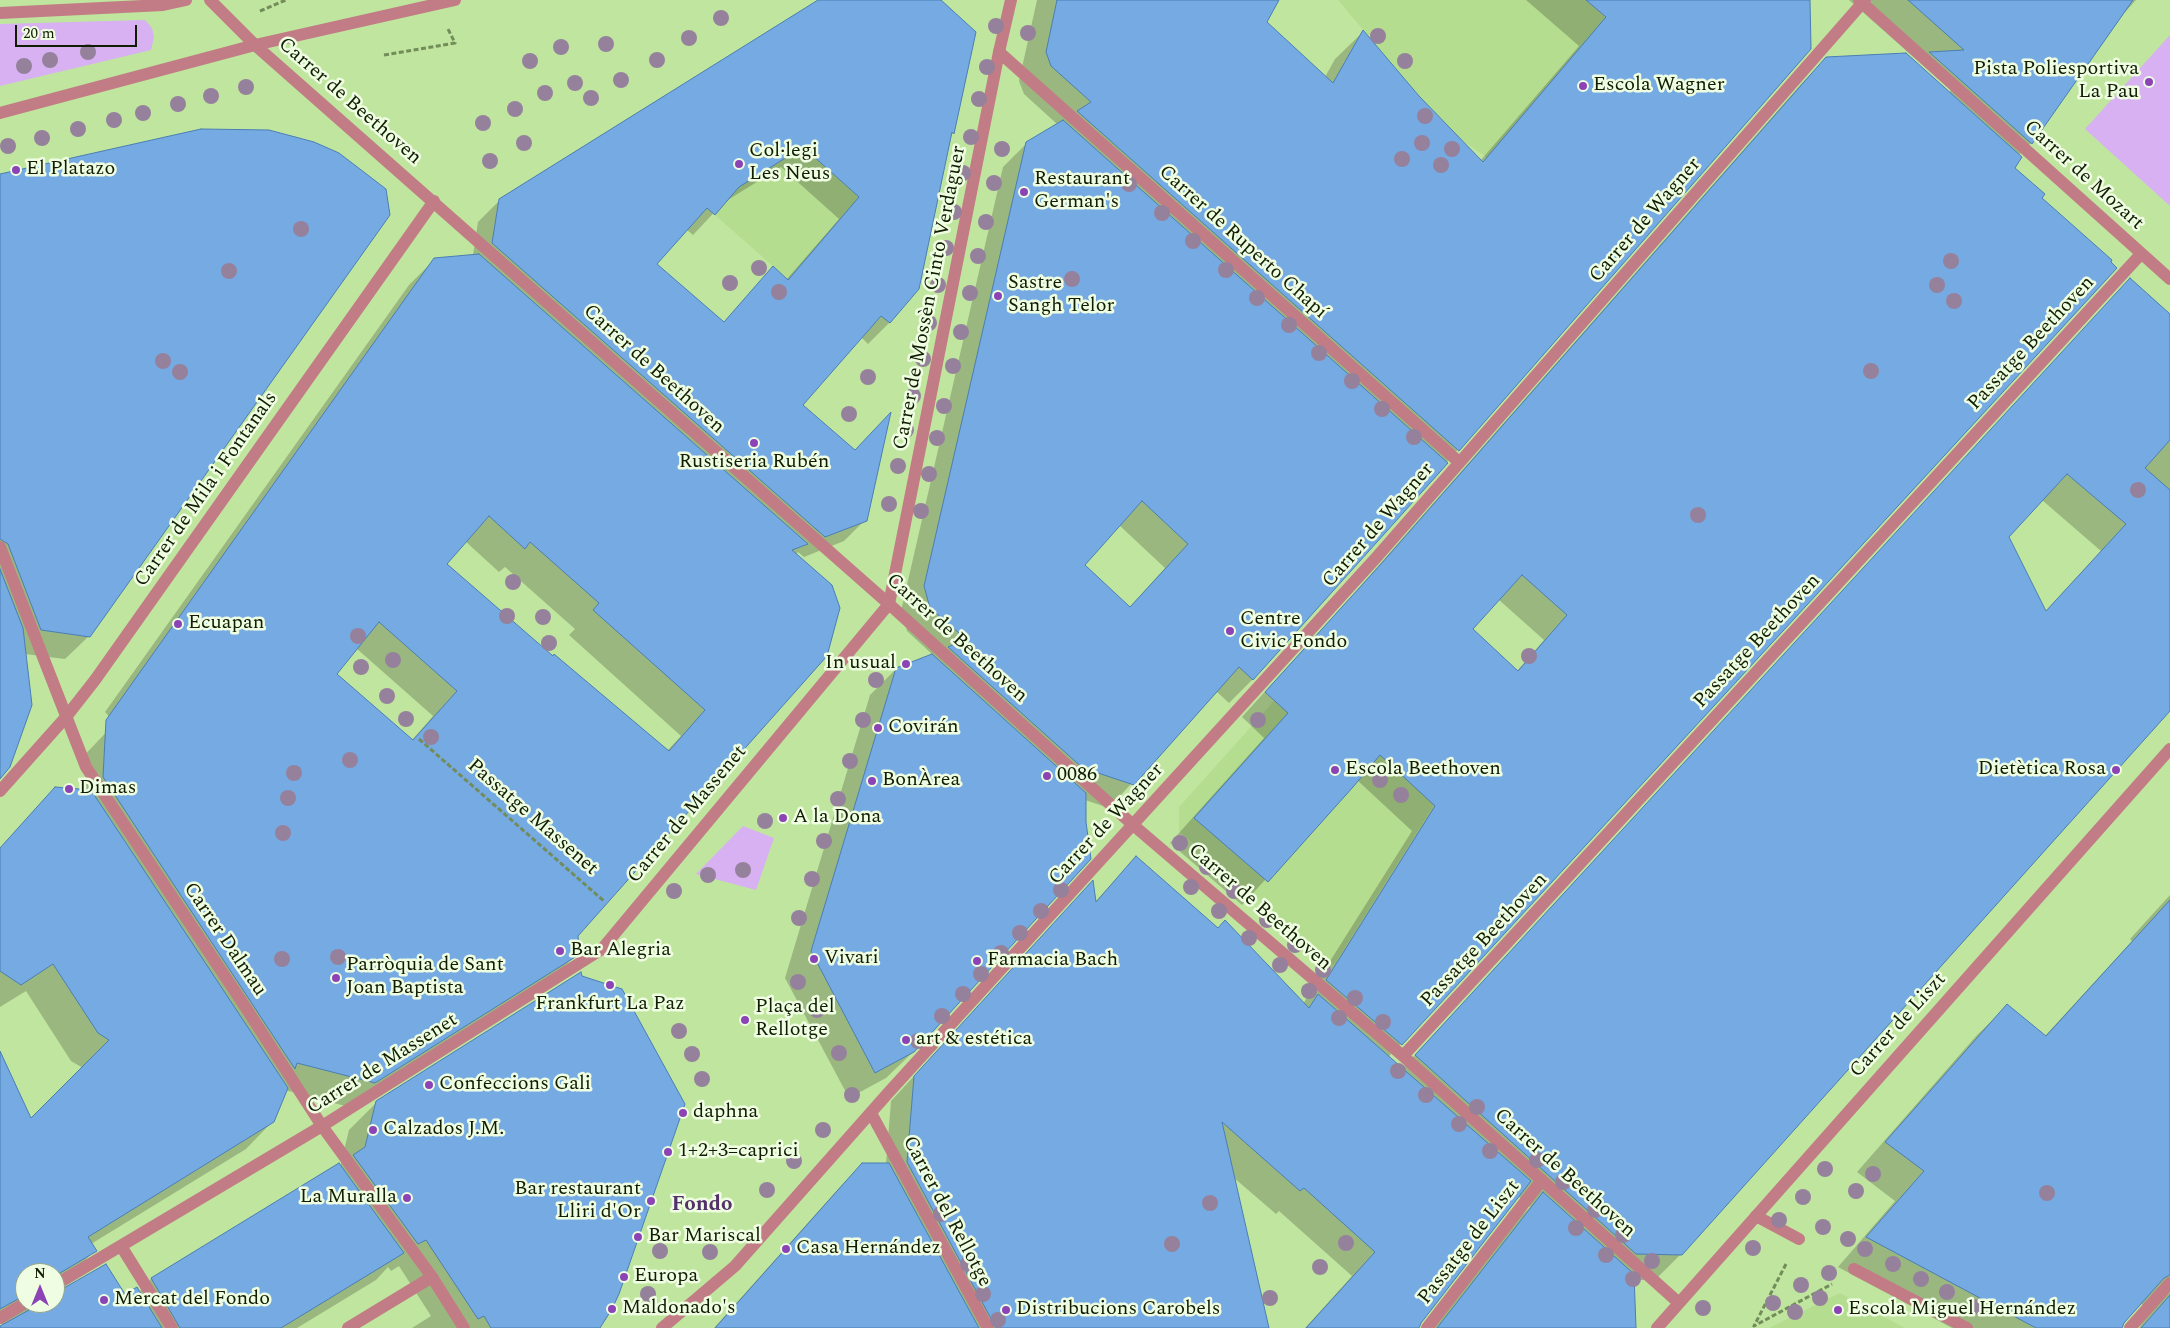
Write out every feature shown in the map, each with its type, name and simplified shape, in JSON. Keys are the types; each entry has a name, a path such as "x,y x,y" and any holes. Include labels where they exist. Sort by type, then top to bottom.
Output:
{"street":[{"path":"0,13 163,6 186,0"},
{"name":"Carrer de Beethoven","path":"210,0 255,45 889,604 1132,824 1403,1056 1679,1303"},
{"path":"0,113 255,45 455,0"},
{"name":"Carrer de Mossèn Cinto Verdaguer","path":"889,604 1011,0"},
{"name":"Carrer de Mozart","path":"1862,1 2170,279"},
{"name":"Carrer de Wagner","path":"871,1113 1132,824 1369,567 1862,1"},
{"name":"Carrer de Ruperto Chapí","path":"999,52 1459,462"},
{"name":"Carrer de Mila i Fontanals","path":"0,791 66,717 95,680 434,201"},
{"name":"Passatge Beethoven","path":"1403,1056 2141,254"},
{"name":"Carrer Dalmau","path":"0,547 86,767 322,1126 432,1277 464,1328"},
{"name":"Carrer de Massenet","path":"65,1279 322,1126 602,949 625,919 889,604"},
{"name":"Carrer de Liszt","path":"1657,1328 2170,749"},
{"path":"662,1328 735,1266 871,1113"},
{"name":"Carrer del Rellotge","path":"871,1113 988,1328"},
{"name":"Passatge de Liszt","path":"1427,1328 1542,1180"},
{"path":"1756,1216 1799,1239"},
{"path":"121,1246 172,1328"},
{"path":"1855,1270 1967,1328"},
{"path":"348,1328 432,1277"},
{"path":"2130,1328 2170,1284"},
{"path":"0,1318 15,1309"}],"path":[{"path":"384,55 454,43"},
{"name":"Passatge Massenet","path":"419,739 625,919"},
{"path":"1799,1239 1754,1326 1855,1270"}],"shaded area":[{"path":"1338,0 1586,0 1607,19 1689,0 1493,162 1462,140 1422,100"},
{"path":"145,20 152,28 154,37 151,50 0,86 0,24"},
{"name":"Pista Poliesportiva La Pau","path":"2170,35 2170,206 2085,129"},
{"name":"Col·legi Les Neus","path":"615,127 787,134 873,210 800,290"},
{"name":"Escola Beethoven","path":"1350,616 1434,805 1334,965 1179,831 1179,807"},
{"path":"743,826 774,838 756,890 696,874"},
{"name":"Escola Miguel Hernández","path":"1840,1293 1905,1328 1769,1328"}],"building":[{"path":"818,0 941,0 976,32 954,134 952,132 919,289 890,323 881,316 803,405 855,450 891,412 867,521 825,537 492,243 499,199","holes":["803,147 859,197 788,280 773,266 724,322 657,264 707,208 715,215 739,187"]},
{"path":"1057,0 1279,0 1267,22 1333,83 1363,30 1419,96 1483,162 1606,17 1586,0 1810,0 1811,49 1459,451 1077,111 1091,102 1051,66 1046,52"},
{"path":"1908,0 2133,0 2032,144 1929,52 1964,50"},
{"path":"1906,53 2022,157 2015,168 2045,194 2042,198 2112,260 2111,262 2117,268 1402,1045 1326,980 1435,806 1380,755 1268,882 1194,818 1288,713 1265,692 1381,564 1826,57","holes":["1522,575 1567,615 1518,671 1473,629"]},
{"path":"1063,120 1448,463 1253,680 1239,667 1134,785 1086,769 1086,771 948,647 966,639 930,608 924,586 1026,142","holes":["1142,501 1188,544 1130,607 1085,565"]},
{"path":"201,129 269,130 314,142 339,153 386,189 390,215 90,637 41,630 8,544 0,539 0,174"},
{"path":"479,254 808,544 792,550 832,585 840,608 827,656 578,936 580,954 375,1083 297,1063 295,1069 103,777 106,720 434,258","holes":["489,516 525,549 530,542 599,603 593,610 705,710 669,751 554,654 553,656 447,564","379,622 457,691 413,740 337,674"]},
{"path":"2130,278 2170,314 2170,440 2145,468 2170,490 2170,711 1682,1255 1636,1254 1415,1055","holes":["2067,474 2126,524 2046,611 2009,537"]},
{"path":"0,569 23,628 32,705 10,767 0,779"},
{"path":"932,654 1086,793 1086,822 1091,859 914,1052 875,1073 811,951 896,668"},
{"path":"55,787 91,790 288,1088 274,1122 88,1237 97,1251 65,1270 65,1263 15,1263 15,1301 0,1309 0,1051 31,1118 109,1040 98,1033 53,964 21,985 0,971 0,848"},
{"path":"1136,856 1218,928 1225,920 1309,1008 1318,994 1531,1181 1419,1328 1306,1328 1375,1252 1304,1188 1300,1191 1222,1122 1269,1328 996,1328 907,1162 914,1076 1093,880 1096,902"},
{"path":"2170,900 2170,1275 2164,1278 2124,1323 2122,1328 2036,1328 1866,1237 1924,1171 1885,1142 2007,1004 2046,1036"},
{"path":"581,972 582,976 622,989 685,1104 619,1294 600,1328 491,1328 484,1316 478,1319 426,1240 418,1244 353,1155 365,1147 376,1101"},
{"path":"339,1163 404,1253 281,1328 180,1328 151,1278"},
{"path":"862,1163 889,1163 979,1328 715,1328"},
{"path":"1543,1192 1634,1274 1636,1328 1437,1328"},
{"path":"106,1264 125,1294 137,1287 162,1328 0,1328 0,1326 24,1313 65,1313 65,1287"},
{"path":"2170,1295 2170,1328 2141,1328"}],"place":[{"name":"Pista Poliesportiva La Pau","path":"2149,82"},
{"name":"Escola Wagner","path":"1583,86"},
{"name":"Col·legi Les Neus","path":"739,164"},
{"name":"El Platazo","path":"16,170"},
{"name":"Restaurant German's","path":"1024,192"},
{"name":"Sastre Sangh Telor","path":"998,296"},
{"name":"Rustiseria Rubén","path":"754,443"},
{"name":"Ecuapan","path":"178,624"},
{"name":"Centre Civic Fondo","path":"1230,631"},
{"name":"In usual","path":"906,664"},
{"name":"Covirán","path":"878,728"},
{"name":"Escola Beethoven","path":"1335,770"},
{"name":"Dietètica Rosa","path":"2116,770"},
{"name":"0086","path":"1047,776"},
{"name":"BonÀrea","path":"872,781"},
{"name":"Dimas","path":"69,789"},
{"name":"A la Dona","path":"783,818"},
{"name":"Bar Alegria","path":"560,951"},
{"name":"Vivari","path":"814,959"},
{"name":"Farmacia Bach","path":"977,961"},
{"name":"Parròquia de Sant Joan Baptista","path":"336,978"},
{"name":"Frankfurt La Paz","path":"610,985"},
{"name":"Plaça del Rellotge","path":"745,1020"},
{"name":"art & estética","path":"906,1040"},
{"name":"Confeccions Gali","path":"429,1085"},
{"name":"daphna","path":"683,1113"},
{"name":"Calzados J.M.","path":"373,1130"},
{"name":"1+2+3=caprici","path":"668,1152"},
{"name":"La Muralla","path":"407,1198"},
{"name":"Bar restaurant Lliri d'Or","path":"651,1201"},
{"name":"Bar Mariscal","path":"638,1237"},
{"name":"Casa Hernández","path":"786,1249"},
{"name":"Europa","path":"624,1277"},
{"name":"Mercat del Fondo","path":"104,1300"},
{"name":"Maldonado's","path":"612,1309"},
{"name":"Distribucions Carobels","path":"1006,1310"},
{"name":"Escola Miguel Hernández","path":"1838,1310"}],"district":[{"name":"Fondo","path":"702,1206"}]}
